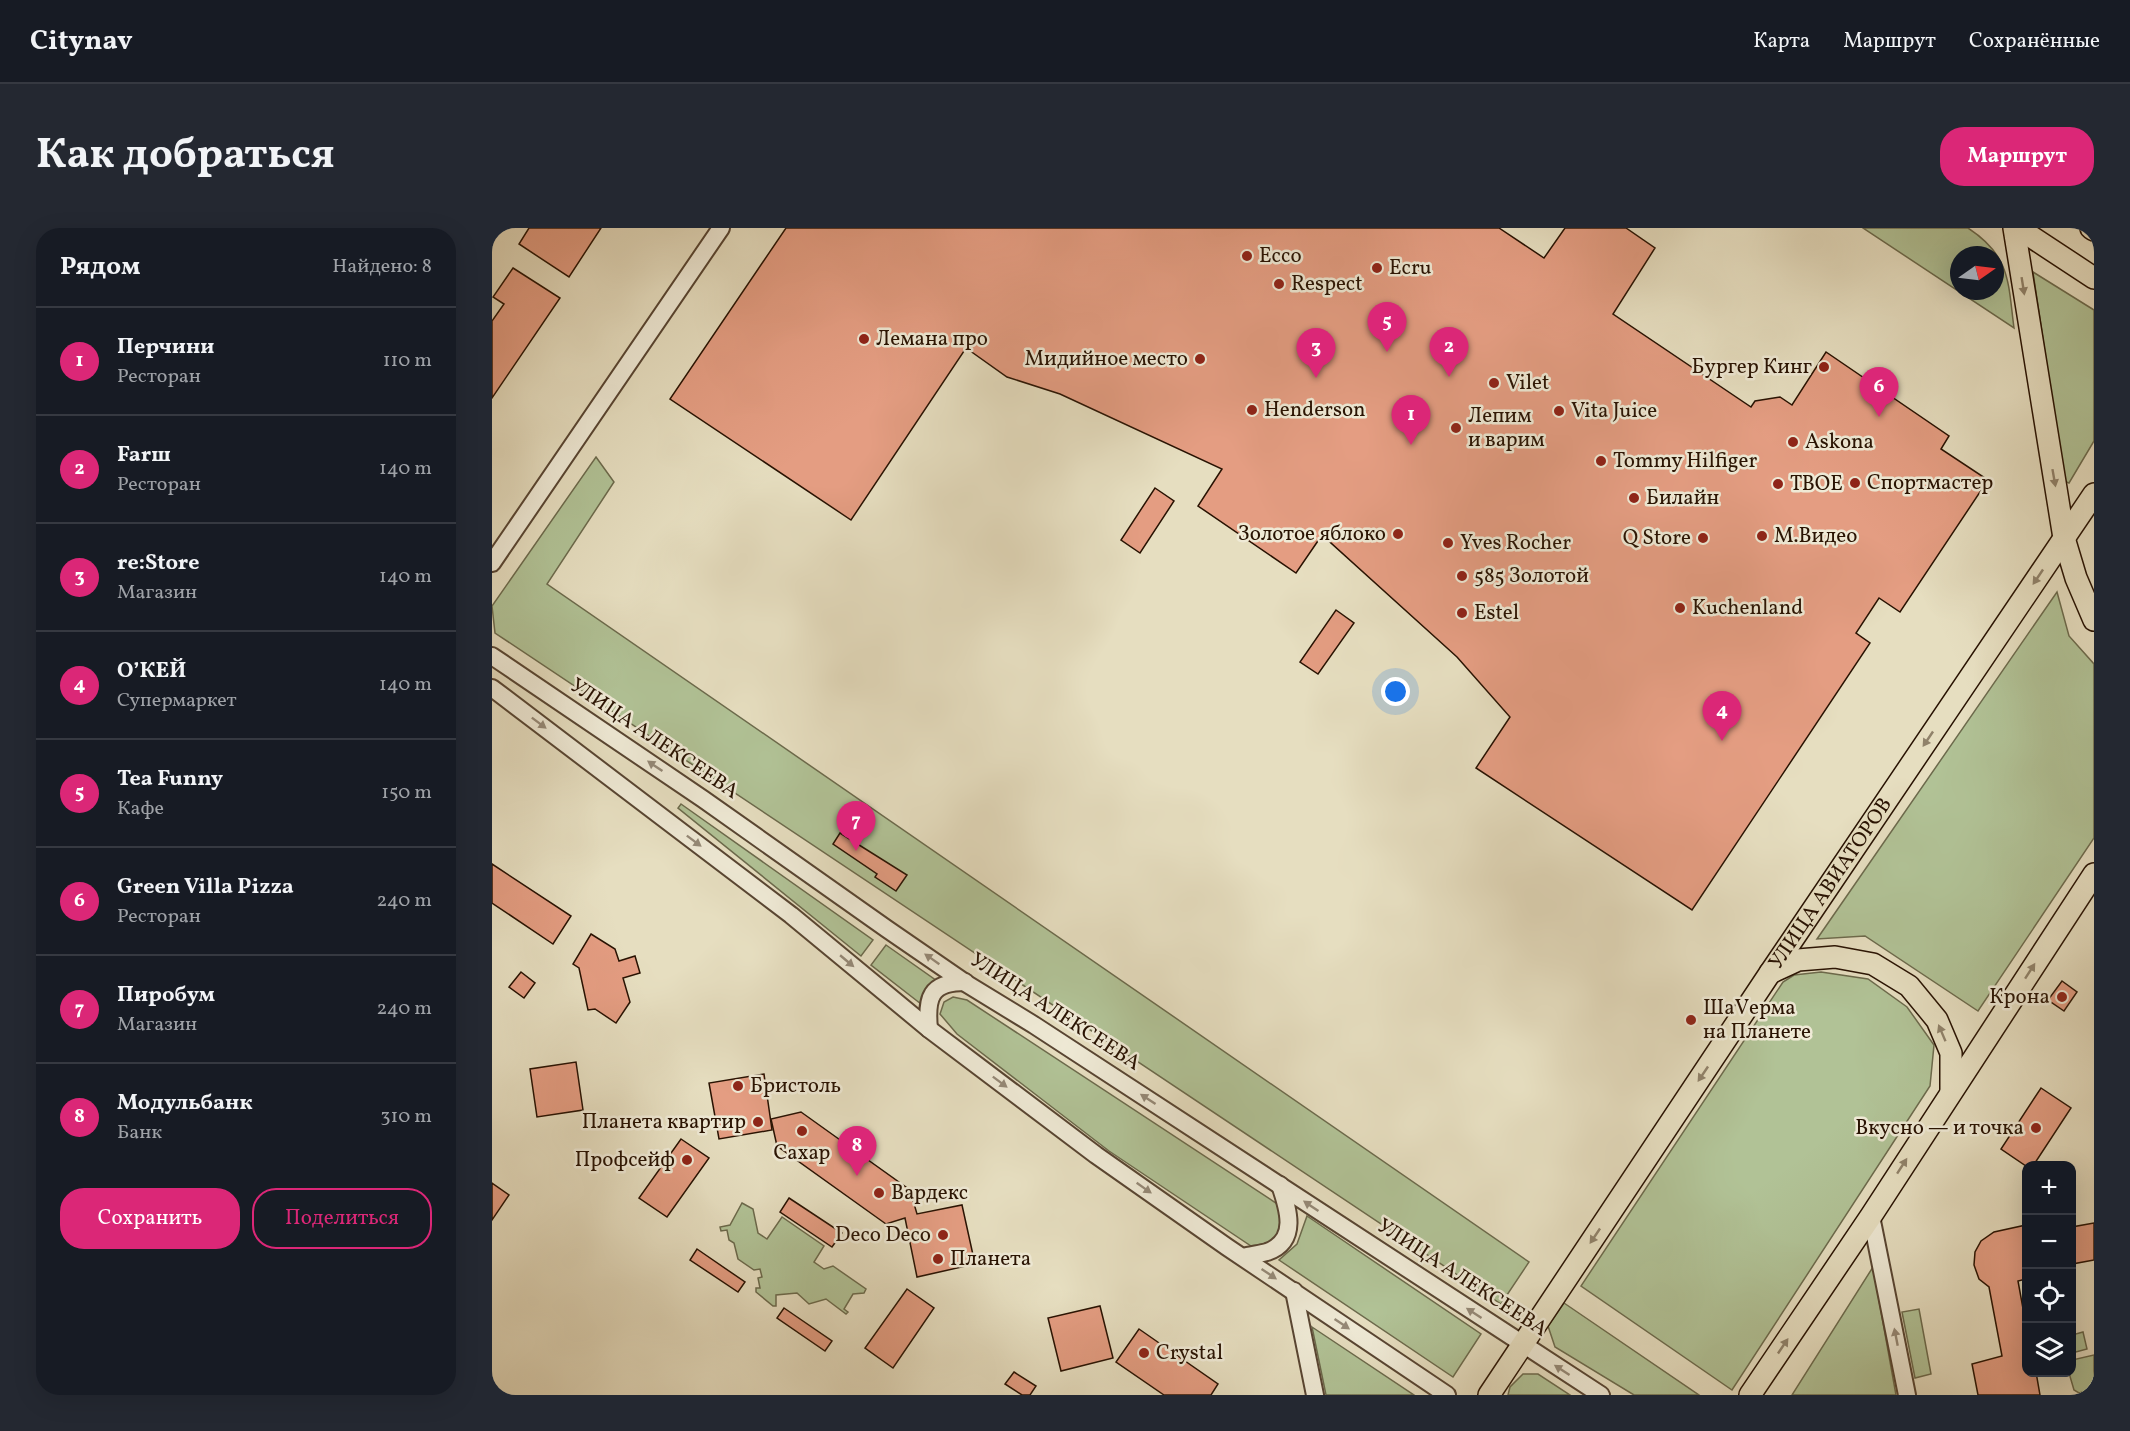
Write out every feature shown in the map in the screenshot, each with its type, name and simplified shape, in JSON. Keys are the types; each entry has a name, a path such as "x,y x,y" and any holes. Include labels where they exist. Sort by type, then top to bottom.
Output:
{"main road":[{"path":"2014,228 2064,538 2076,579 2094,620"},
{"path":"2018,228 2094,278"},
{"name":"УЛИЦА АВИАТОРОВ","path":"1489,1395 1770,973 2094,494"},
{"path":"1750,1395 1871,1216 2094,874"},
{"path":"1770,973 1798,960 1835,957 1874,964 1909,986 1937,1020 1951,1053 1952,1090"}],"street":[{"path":"492,563 721,228"},
{"name":"УЛИЦА АЛЕКСЕЕВА","path":"492,656 703,799 965,982 1601,1395"},
{"path":"492,688 792,915 929,1029 1096,1155 1447,1395"},
{"path":"929,1029 928,1000 935,989 949,982 965,982"},
{"path":"1244,1257 1267,1252 1279,1246 1284,1237 1290,1224 1280,1185"},
{"path":"1871,1216 1907,1395"},
{"path":"1294,1291 1316,1395"}],"green space":[{"path":"1863,228 1968,228 1989,246 1950,246 1950,286"},
{"path":"2004,270 2014,328 1972,300 2004,300"},
{"path":"2033,272 2094,310 2094,441 2069,483 2064,481"},
{"path":"596,457 614,482 547,584 1529,1262 1501,1304 495,633 492,606"},
{"path":"2057,592 2069,636 2094,664 2094,838 1978,1011 1865,936 1817,939"},
{"path":"681,804 873,940 861,956 678,808"},
{"path":"886,945 937,981 921,1004 871,965"},
{"path":"1821,972 1868,979 1907,1007 1934,1045 1930,1086 1732,1390 1581,1286 1783,982 1794,975"},
{"path":"953,997 967,1000 1276,1203 1284,1220 1280,1232 1269,1242 1251,1246 1109,1151 957,1034 940,1014 944,1002"},
{"path":"742,1203 753,1209 758,1233 767,1239 782,1217 824,1246 814,1262 824,1269 833,1266 866,1289 864,1293 853,1294 844,1309 848,1312 846,1314 826,1299 809,1304 797,1293 776,1295 776,1306 773,1306 756,1292 756,1288 760,1288 758,1278 762,1277 760,1269 754,1270 738,1259 734,1243 729,1240 727,1230 721,1231 720,1227 730,1225"},
{"path":"1307,1216 1481,1334 1453,1377 1279,1260 1297,1244"},
{"path":"1873,1267 1896,1395 1792,1395"},
{"path":"1564,1303 1699,1395 1634,1395 1555,1347 1548,1326"},
{"path":"1919,1309 1931,1374 1915,1378 1902,1312"},
{"path":"1312,1327 1414,1395 1326,1395"},
{"path":"2083,1332 2087,1349 2076,1352 2076,1334"},
{"path":"2094,1355 2094,1389 2079,1393 2074,1390 2070,1377 2076,1377 2076,1359"},
{"path":"1523,1374 1538,1374 1570,1395 1508,1395 1510,1387"}],"building":[{"path":"529,228 601,228 569,277 519,244"},
{"path":"786,228 1499,228 1544,258 1565,228 1626,228 1655,248 1613,314 1751,407 1755,401 1780,397 1792,405 1826,352 1949,436 1941,449 1988,480 1900,612 1879,598 1856,633 1870,643 1692,910 1476,768 1510,717 1457,657 1322,535 1296,573 1198,506 1222,469 1060,394 1007,377 966,348 851,520 670,399"},
{"path":"513,268 560,298 492,398 492,321 504,304 493,297"},
{"path":"1155,488 1174,501 1140,553 1121,540"},
{"path":"1336,610 1354,623 1318,674 1300,662"},
{"path":"840,833 907,875 896,891 875,877 877,874 833,844"},
{"path":"492,864 571,916 553,944 492,903"},
{"path":"591,934 615,949 619,961 635,956 640,973 623,978 630,1002 616,1023 595,1009 588,1010 579,968 573,964"},
{"path":"521,972 535,983 524,998 509,987"},
{"name":"Крона","path":"2062,981 2077,992 2064,1011 2048,1000"},
{"path":"576,1062 583,1110 537,1117 530,1069"},
{"path":"764,1074 772,1130 719,1139 709,1083"},
{"name":"Вкусно — и точка","path":"2041,1088 2071,1108 2036,1161 2022,1161 2022,1163 2001,1149"},
{"path":"801,1112 910,1190 917,1214 962,1205 975,1264 917,1277 905,1218 886,1224 777,1146 771,1119"},
{"path":"681,1139 709,1158 667,1217 639,1198"},
{"path":"492,1183 509,1195 492,1220"},
{"path":"789,1198 842,1233 832,1247 780,1212"},
{"path":"2094,1223 2094,1260 2076,1263 2076,1226"},
{"path":"2022,1226 2022,1280 2018,1281 2022,1303 2022,1377 2037,1377 2040,1395 1978,1395 1972,1364 2002,1356 1989,1287 1979,1279 1974,1265 1975,1252 1981,1241 1994,1232"},
{"path":"697,1249 745,1282 738,1292 690,1260"},
{"path":"907,1289 934,1308 893,1368 865,1348"},
{"path":"1100,1306 1113,1358 1061,1371 1048,1318"},
{"path":"784,1308 832,1341 825,1351 777,1318"},
{"path":"1139,1329 1218,1384 1211,1395 1164,1395 1116,1362"},
{"path":"1014,1372 1036,1386 1030,1395 1022,1395 1005,1384"}],"place":[{"name":"Ecco","path":"1247,256"},
{"name":"Ecru","path":"1377,268"},
{"name":"Respect","path":"1279,284"},
{"name":"Лемана про","path":"864,339"},
{"name":"Tea Funny","path":"1387,352"},
{"name":"Мидийное место","path":"1200,359"},
{"name":"Бургер Кинг","path":"1824,367"},
{"name":"Farш","path":"1449,377"},
{"name":"re:Store","path":"1316,378"},
{"name":"Vilet","path":"1494,383"},
{"name":"Henderson","path":"1252,410"},
{"name":"Vita Juice","path":"1559,411"},
{"name":"Green Villa Pizza","path":"1879,417"},
{"name":"Лепим и варим","path":"1456,428"},
{"name":"Askona","path":"1793,442"},
{"name":"Перчини","path":"1411,445"},
{"name":"Tommy Hilfiger","path":"1601,461"},
{"name":"Спортмастер","path":"1855,483"},
{"name":"ТВОЕ","path":"1778,484"},
{"name":"Билайн","path":"1634,498"},
{"name":"Золотое яблоко","path":"1398,534"},
{"name":"М.Видео","path":"1762,536"},
{"name":"Q Store","path":"1703,538"},
{"name":"Yves Rocher","path":"1448,543"},
{"name":"585 Золотой","path":"1462,576"},
{"name":"Kuchenland","path":"1680,608"},
{"name":"Estel","path":"1462,613"},
{"name":"О’КЕЙ","path":"1722,741"},
{"name":"Пиробум","path":"856,851"},
{"name":"Крона","path":"2062,997"},
{"name":"ШаVерма на Планете","path":"1691,1020"},
{"name":"Бристоль","path":"738,1086"},
{"name":"Планета квартир","path":"758,1122"},
{"name":"Вкусно — и точка","path":"2036,1128"},
{"name":"Сахар","path":"802,1131"},
{"name":"Профсейф","path":"687,1160"},
{"name":"Модульбанк","path":"857,1176"},
{"name":"Вардекс","path":"879,1193"},
{"name":"Deco Deco","path":"943,1235"},
{"name":"Планета","path":"938,1259"},
{"name":"Crystal","path":"1144,1353"}]}
